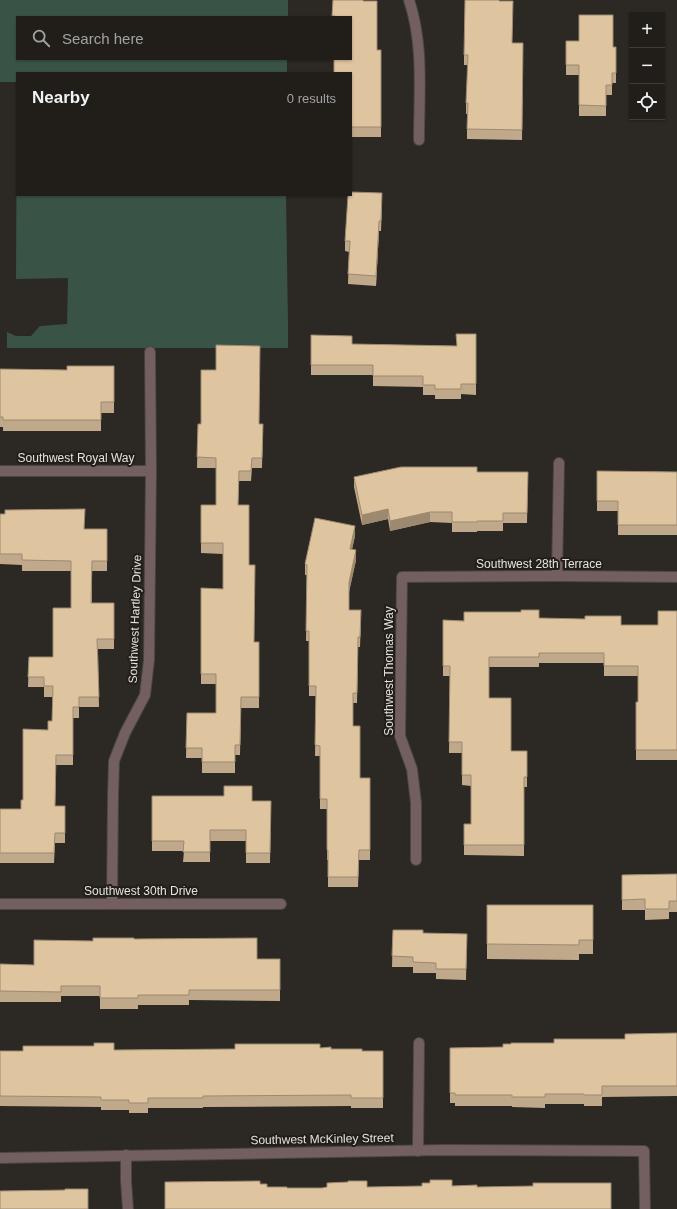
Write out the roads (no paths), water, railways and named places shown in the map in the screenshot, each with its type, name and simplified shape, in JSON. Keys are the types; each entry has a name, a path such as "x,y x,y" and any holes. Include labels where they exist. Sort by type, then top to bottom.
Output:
{"street":[{"path":"409,0 414,16 419,51 419,140"},
{"name":"Southwest Hartley Drive","path":"112,904 114,761 125,733 145,695 150,660 150,352"},
{"path":"557,576 559,463"},
{"name":"Southwest Royal Way","path":"0,472 151,471"},
{"name":"Southwest 28th Terrace","path":"402,577 677,577"},
{"name":"Southwest Thomas Way","path":"402,577 400,736 412,769 416,803 416,860"},
{"name":"Southwest 30th Drive","path":"0,904 281,904"},
{"path":"418,1151 419,1043"},
{"name":"Southwest McKinley Street","path":"0,1158 418,1151 644,1151 645,1209"},
{"path":"126,1155 128,1209"}]}
